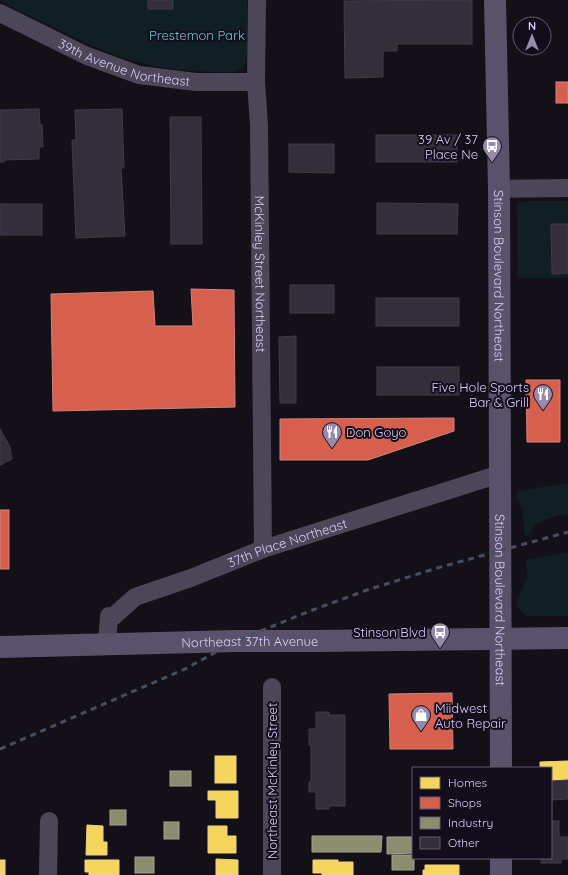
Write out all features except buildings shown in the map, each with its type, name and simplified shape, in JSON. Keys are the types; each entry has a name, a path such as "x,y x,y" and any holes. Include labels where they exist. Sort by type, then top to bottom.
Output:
{"street":[{"name":"McKinley Street Northeast","path":"257,0 256,82 259,125 263,549"},
{"name":"Stinson Boulevard Northeast","path":"495,0 500,474 500,767"},
{"name":"39th Avenue Northeast","path":"0,13 87,56 139,75 196,82 256,82"},
{"path":"498,189 568,188"},
{"name":"37th Place Northeast","path":"107,644 109,616 114,616 135,597 191,578 263,549 500,474"},
{"name":"Northeast 37th Avenue","path":"0,647 236,640 500,640 568,638"},
{"name":"Northeast McKinley Street","path":"272,687 272,875"},
{"path":"48,875 49,821"},
{"path":"501,859 501,875"}],"green space":[{"name":"Prestemon Park","path":"0,0 247,0 247,59 242,68 235,72 177,69 139,63 97,48 15,9"},
{"path":"526,201 568,201 568,278 518,278 517,203"},
{"path":"568,483 568,514 549,518 538,523 528,535 525,536 522,509 517,499 517,491"},
{"path":"568,552 568,616 526,616 517,606 517,602 527,576 526,560"}],"railway":[{"path":"0,749 185,669 236,641 310,611 367,590 437,568 568,532"}],"place":[{"name":"39 Av / 37 Place Ne","path":"492,163"},
{"name":"Five Hole Sports Bar & Grill","path":"543,411"},
{"name":"Don Goyo","path":"332,449"},
{"name":"Stinson Blvd","path":"440,649"},
{"name":"Miidwest Auto Repair","path":"421,732"}]}
